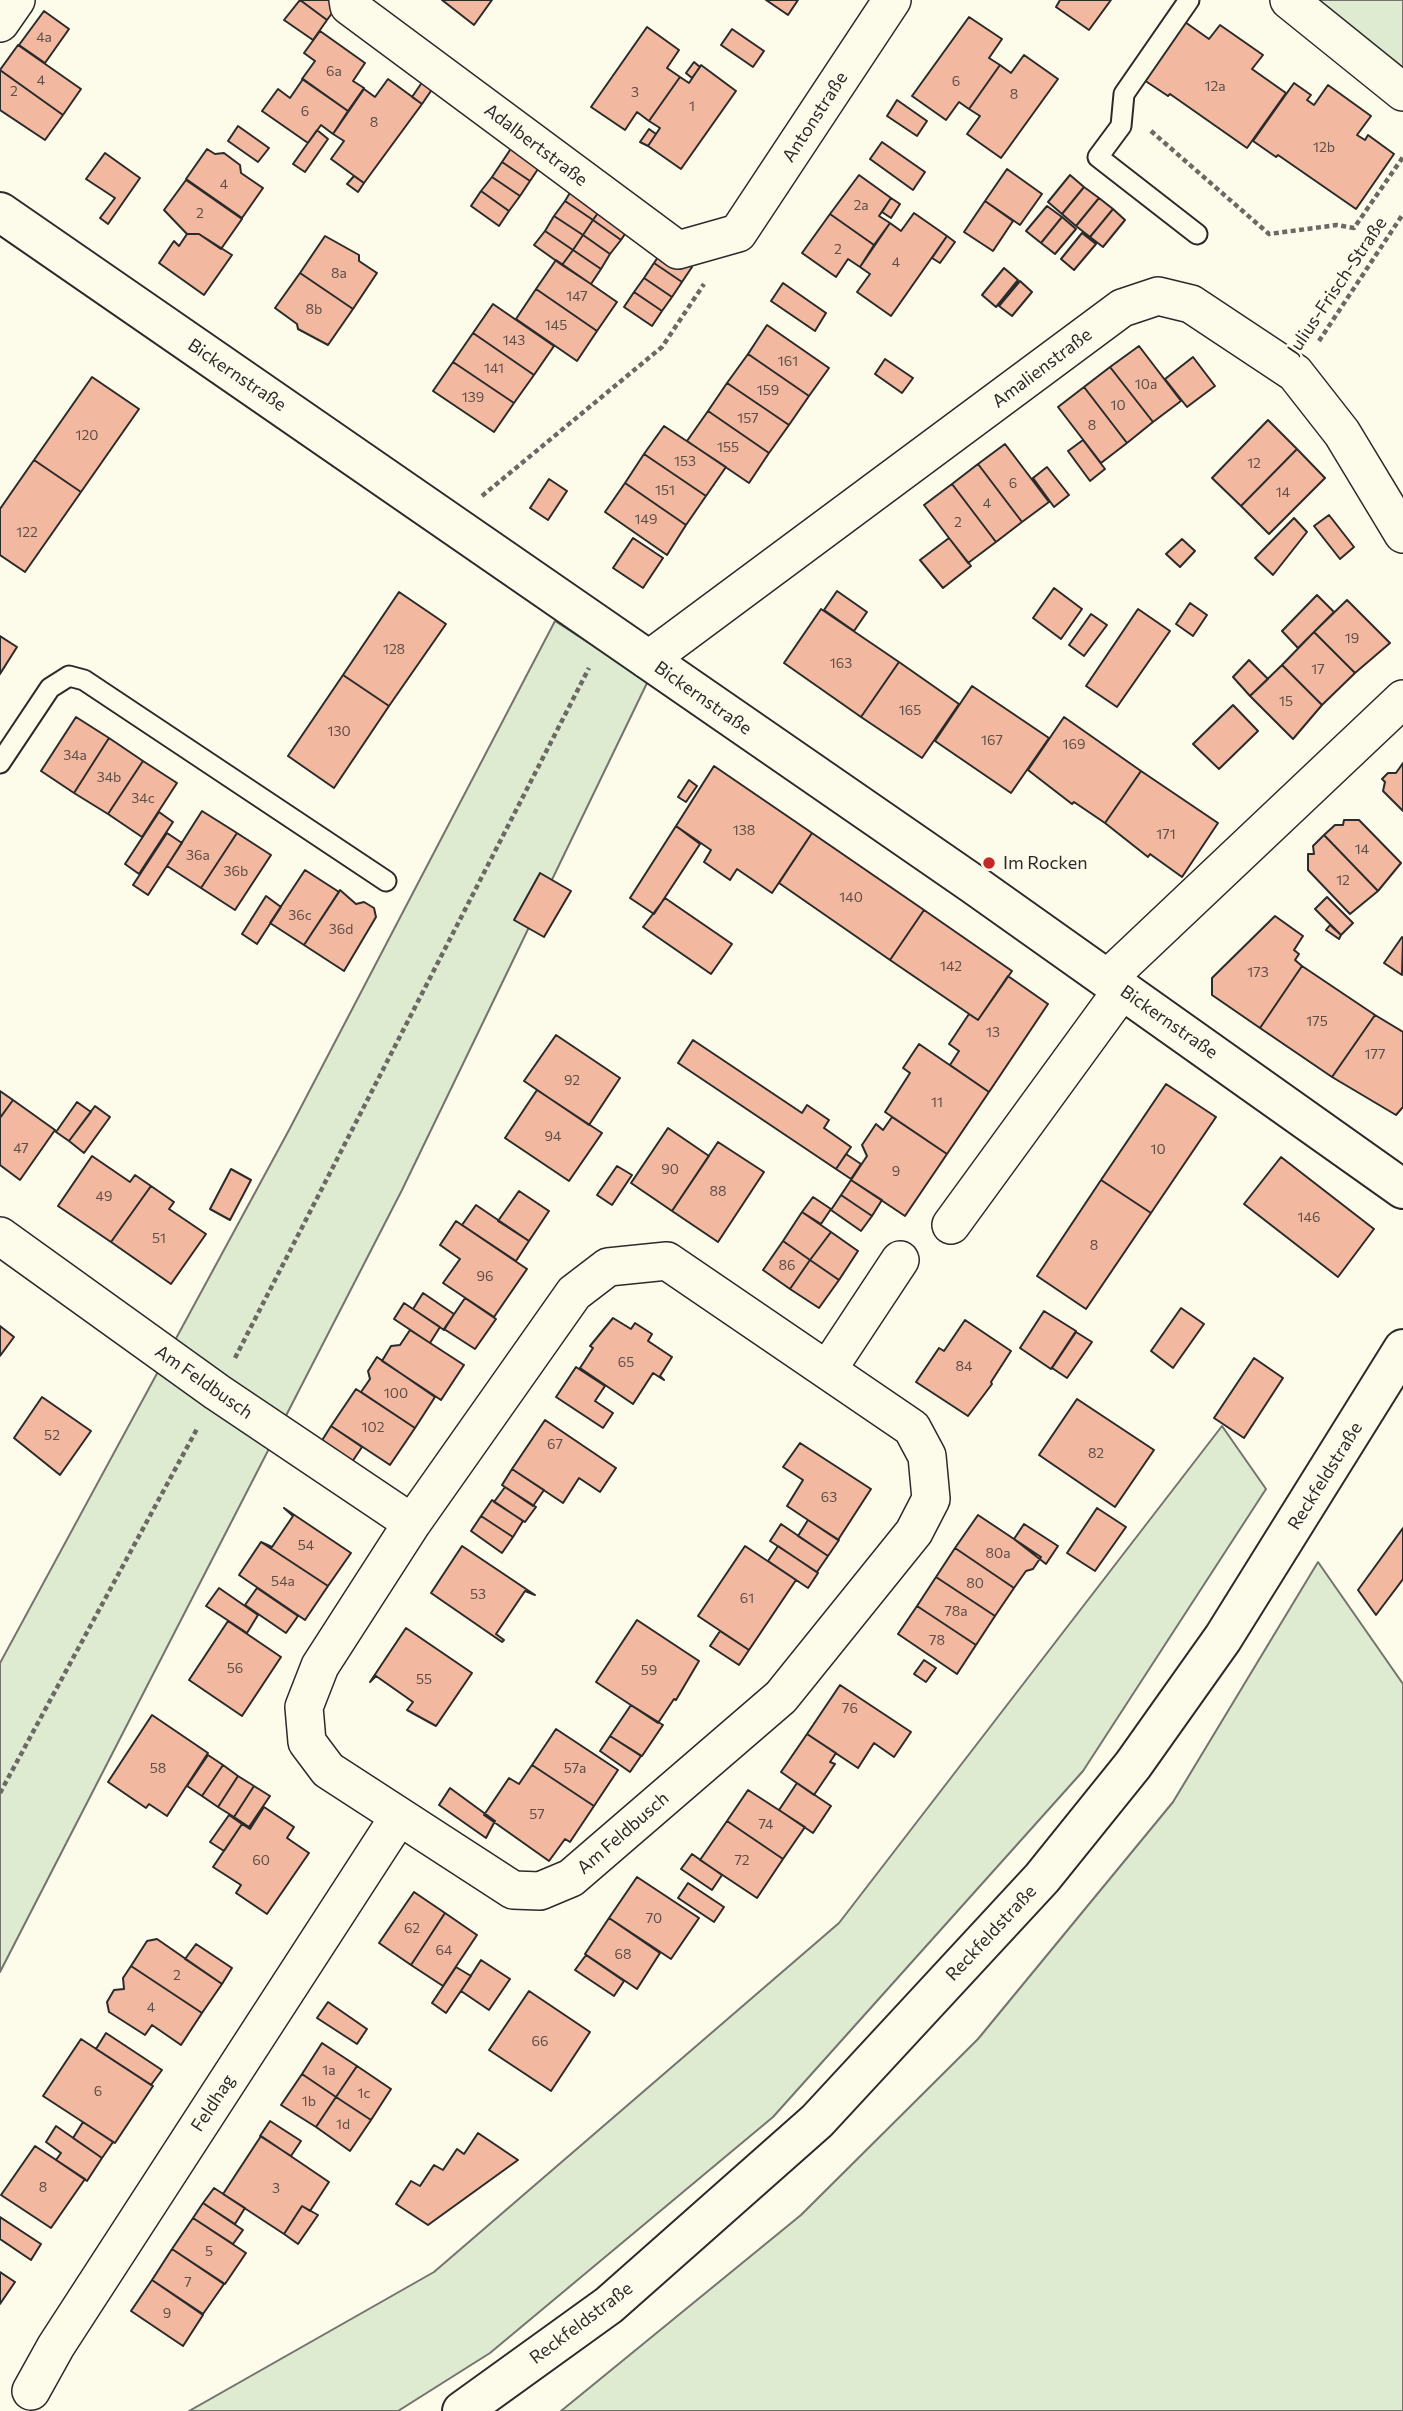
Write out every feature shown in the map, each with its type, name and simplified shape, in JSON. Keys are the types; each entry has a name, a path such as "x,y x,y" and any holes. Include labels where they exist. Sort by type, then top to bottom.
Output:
{"street":[{"path":"0,23 16,0"},
{"name":"Adalbertstraße","path":"348,0 349,6 678,250 738,233"},
{"name":"Antonstraße","path":"738,233 892,0"},
{"path":"1289,0 1403,92"},
{"name":"Bickernstraße","path":"0,212 1115,984 1403,1189"},
{"name":"Amalienstraße","path":"648,660 1122,309 1158,296 1191,304 1295,373 1342,433 1403,534"},
{"path":"951,1225 1115,984 1403,699"},
{"name":"Am Feldbusch","path":"0,1236 217,1392 412,1523"},
{"path":"828,1369 900,1260"},
{"name":"Am Feldbusch","path":"667,1261 828,1369 912,1428 927,1456 931,1499 914,1532 781,1697 571,1878 540,1891 513,1890 398,1818 328,1770 307,1742 304,1707 320,1666 412,1523 574,1293 608,1267 667,1261"},
{"name":"Reckfeldstraße","path":"462,2411 609,2305 817,2121 1042,1878 1133,1765 1223,1638 1403,1349"},
{"name":"Feldhag","path":"31,2391 56,2346 398,1818"}],"lane":[{"path":"1189,0 1124,94 1121,126 1098,157 1197,234"},
{"path":"0,763 50,688 69,676 85,680 386,881"}],"path":[{"path":"1123,108 1269,234 1337,225 1354,228 1403,157"},
{"name":"Julius-Frisch-Straße","path":"1295,373 1403,214"},
{"path":"450,522 662,347 738,233"},
{"path":"0,1793 217,1392 607,632"}],"green space":[{"path":"1311,0 1403,0 1403,72"},
{"path":"555,621 648,681 402,1190 0,1972 0,1663 289,1130"},
{"path":"1222,1426 1266,1489 1083,1771 773,2117 490,2353 398,2411 189,2411 434,2272 839,1923"},
{"path":"1318,1562 1403,1684 1403,2411 561,2411 801,2215 978,2039 1173,1802"}],"building":[{"path":"300,0 332,0 338,5 327,20"},
{"path":"300,0 327,20 313,40 284,20"},
{"path":"442,0 492,0 474,25"},
{"path":"766,0 798,0 788,15"},
{"path":"1060,0 1111,0 1089,30 1056,7"},
{"path":"44,11 69,29 45,63 19,45"},
{"path":"969,17 1002,39 989,58 1000,65 969,109 959,102 946,120 912,96"},
{"path":"1185,22 1209,39 1220,25 1263,55 1252,69 1286,93 1247,148 1170,94 1168,96 1144,80"},
{"path":"647,27 679,50 667,68 680,77 649,121 637,112 625,130 591,107"},
{"path":"732,29 764,51 753,67 721,45"},
{"path":"320,31 365,63 353,81 364,88 348,111 302,79 315,61 304,53"},
{"path":"18,45 81,89 63,115 0,70"},
{"path":"1024,55 1058,79 1001,158 967,134 980,116 969,109 1000,65 1011,73"},
{"path":"694,62 700,67 692,78 686,73"},
{"path":"701,65 736,91 681,169 648,146 660,128 649,121 680,77 689,83"},
{"path":"0,70 63,115 45,140 0,110"},
{"path":"303,79 348,111 333,134 321,125 308,143 262,111 278,89 290,98"},
{"path":"388,79 422,104 364,183 331,159 344,141 333,134 364,89 375,97"},
{"path":"423,81 433,88 422,104 412,97"},
{"path":"1294,83 1311,95 1307,100 1314,105 1328,85 1371,116 1357,135 1365,140 1368,135 1394,154 1356,209 1253,141"},
{"path":"897,100 927,121 917,136 887,116"},
{"path":"238,126 269,148 258,162 228,141"},
{"path":"649,129 656,134 648,146 640,142"},
{"path":"317,130 328,139 305,172 293,164"},
{"path":"882,142 925,172 913,190 870,159"},
{"path":"512,147 540,166 530,181 502,162"},
{"path":"207,149 215,154 224,153 240,165 241,173 263,188 242,218 186,179"},
{"path":"105,153 140,178 108,224 100,218 115,198 86,179"},
{"path":"502,162 530,181 520,196 492,177"},
{"path":"1007,169 1042,194 1020,225 985,201"},
{"path":"859,175 891,198 879,216 890,223 874,245 830,214"},
{"path":"1070,175 1084,187 1062,214 1048,202"},
{"path":"354,176 364,183 358,192 347,184"},
{"path":"492,177 520,196 509,211 481,191"},
{"path":"186,180 242,219 221,249 199,234 187,234 164,210"},
{"path":"574,186 603,206 593,220 565,201"},
{"path":"1084,187 1099,198 1076,226 1062,214"},
{"path":"481,191 509,211 499,226 471,206"},
{"path":"891,198 900,204 891,218 882,212"},
{"path":"1099,198 1113,209 1090,237 1076,226"},
{"path":"565,201 593,220 583,235 554,216"},
{"path":"985,201 1013,221 993,251 964,232"},
{"path":"603,206 631,225 621,240 593,220"},
{"path":"1047,206 1062,217 1041,243 1026,231"},
{"path":"1113,209 1125,220 1103,247 1090,237"},
{"path":"914,213 947,236 891,316 857,292 870,274 860,267 890,223 901,231"},
{"path":"830,214 874,245 860,267 848,259 836,277 802,253"},
{"path":"554,216 583,235 573,250 545,231"},
{"path":"1062,217 1076,229 1055,254 1041,243"},
{"path":"593,220 621,240 610,254 583,235"},
{"path":"545,231 573,250 562,265 534,245"},
{"path":"1082,233 1096,244 1074,270 1061,259"},
{"path":"187,234 199,234 232,255 204,295 159,263 174,241 179,246"},
{"path":"583,235 610,254 601,269 573,250"},
{"path":"325,236 359,255 359,261 377,273 353,309 300,273"},
{"path":"947,236 955,242 940,263 932,258"},
{"path":"664,248 692,267 682,282 654,263"},
{"path":"573,250 601,269 591,284 562,265"},
{"path":"556,260 617,302 597,331 536,289"},
{"path":"654,263 682,282 672,297 644,278"},
{"path":"1004,268 1018,280 996,307 982,295"},
{"path":"300,273 353,309 328,345 298,329 297,324 275,308"},
{"path":"644,278 672,297 662,311 634,292"},
{"path":"1020,281 1032,292 1012,316 999,306"},
{"path":"783,283 826,313 815,331 771,301"},
{"path":"536,289 597,331 577,361 516,319"},
{"path":"634,292 662,311 652,326 624,307"},
{"path":"493,304 554,346 534,375 473,333"},
{"path":"767,325 829,368 809,396 748,354"},
{"path":"473,333 534,375 514,403 453,362"},
{"path":"1139,346 1181,401 1153,422 1110,367"},
{"path":"748,354 809,396 789,425 727,383"},
{"path":"1193,357 1215,386 1187,407 1165,379"},
{"path":"885,359 913,378 902,393 875,374"},
{"path":"453,362 514,403 494,432 433,391"},
{"path":"1110,367 1153,422 1127,443 1084,387"},
{"path":"92,377 139,409 81,492 34,460"},
{"path":"727,383 789,425 769,453 708,411"},
{"path":"1084,387 1127,443 1101,463 1058,407"},
{"path":"708,411 769,453 749,483 687,441"},
{"path":"1268,420 1297,449 1241,506 1212,478"},
{"path":"664,426 726,467 706,496 644,454"},
{"path":"1083,440 1105,469 1090,481 1068,451"},
{"path":"1005,444 1049,502 1022,522 978,464"},
{"path":"1297,449 1325,478 1269,534 1241,506"},
{"path":"644,454 706,496 686,525 625,483"},
{"path":"34,460 81,492 25,572 0,555 0,509"},
{"path":"978,464 1022,522 996,542 952,484"},
{"path":"1047,467 1069,495 1054,507 1033,478"},
{"path":"549,479 567,491 548,520 530,508"},
{"path":"625,483 686,525 667,555 605,512"},
{"path":"952,484 996,542 968,563 924,505"},
{"path":"1329,515 1354,547 1340,559 1314,526"},
{"path":"1294,518 1307,532 1273,575 1255,558"},
{"path":"633,538 663,558 643,588 613,568"},
{"path":"949,538 971,566 943,588 920,560"},
{"path":"1182,539 1195,551 1180,567 1166,554"},
{"path":"1054,588 1082,609 1061,639 1033,618"},
{"path":"837,591 867,612 854,631 824,610"},
{"path":"399,592 446,624 389,706 343,675"},
{"path":"1317,595 1334,612 1298,648 1282,631"},
{"path":"1347,600 1390,643 1355,673 1314,632"},
{"path":"1190,603 1207,615 1193,636 1176,624"},
{"path":"821,609 899,662 861,717 784,663"},
{"path":"1138,609 1170,631 1117,707 1086,686"},
{"path":"1091,614 1107,625 1084,656 1069,645"},
{"path":"1314,632 1355,673 1322,705 1282,665"},
{"path":"0,636 17,647 0,674"},
{"path":"1249,660 1268,679 1250,696 1233,677"},
{"path":"899,662 959,704 922,758 861,717"},
{"path":"1282,665 1322,705 1293,739 1250,696"},
{"path":"343,675 389,706 334,788 288,756"},
{"path":"972,686 1049,738 1011,793 935,741"},
{"path":"1233,705 1258,731 1219,769 1193,744"},
{"path":"76,717 109,738 74,793 41,771"},
{"path":"1064,717 1141,771 1105,823 1074,802 1072,804 1028,770"},
{"path":"109,738 143,761 108,814 74,793"},
{"path":"143,761 177,783 142,837 108,814"},
{"path":"1403,763 1403,811 1383,791 1385,782 1382,779 1388,773 1396,773"},
{"path":"714,766 812,833 772,893 737,869 730,880 704,862 711,850 676,826"},
{"path":"1141,771 1218,823 1182,877 1150,854 1148,857 1105,823"},
{"path":"689,780 697,786 686,802 678,797"},
{"path":"202,811 237,833 201,888 167,866"},
{"path":"159,812 173,822 139,874 125,864"},
{"path":"1344,820 1359,820 1401,863 1378,891 1324,835 1335,825 1343,825"},
{"path":"676,826 700,844 654,914 630,898"},
{"path":"167,833 182,843 148,895 133,885"},
{"path":"237,833 271,855 235,910 201,888"},
{"path":"812,833 924,910 890,960 779,883"},
{"path":"1324,835 1378,891 1350,914 1308,870 1308,854 1314,854 1313,846"},
{"path":"305,870 339,892 304,945 270,923"},
{"path":"540,873 571,891 544,937 514,920"},
{"path":"340,890 356,904 364,902 374,908 376,917 344,971 304,945"},
{"path":"266,896 281,907 257,944 242,934"},
{"path":"1327,897 1353,923 1341,935 1315,909"},
{"path":"665,898 732,944 711,974 643,927"},
{"path":"924,910 1012,971 978,1020 890,960"},
{"path":"1275,916 1303,936 1294,950 1299,954 1295,960 1302,966 1260,1028 1212,995 1212,978"},
{"path":"1330,925 1341,935 1339,939 1326,930"},
{"path":"1403,938 1402,975 1384,963"},
{"path":"1302,966 1375,1015 1332,1077 1260,1028"},
{"path":"1008,976 1048,1004 989,1092 950,1065 959,1051 949,1044 969,1014 978,1020"},
{"path":"1375,1015 1403,1032 1403,1107 1396,1115 1332,1077"},
{"path":"556,1035 620,1078 589,1125 524,1081"},
{"path":"693,1040 802,1113 807,1105 829,1120 824,1128 851,1147 836,1169 678,1063"},
{"path":"919,1044 989,1092 947,1154 885,1112 910,1073 903,1068"},
{"path":"1166,1084 1216,1117 1151,1213 1101,1180"},
{"path":"537,1090 602,1133 569,1181 505,1138"},
{"path":"0,1091 13,1100 0,1118"},
{"path":"13,1100 55,1130 20,1180 0,1165 0,1118"},
{"path":"77,1102 91,1112 69,1141 56,1132"},
{"path":"95,1106 110,1117 84,1153 69,1141"},
{"path":"892,1117 947,1154 905,1216 851,1180 867,1156 862,1145 876,1124 883,1130"},
{"path":"668,1128 709,1156 672,1211 631,1183"},
{"path":"718,1142 764,1172 718,1242 672,1211"},
{"path":"846,1154 861,1164 851,1179 836,1169"},
{"path":"92,1156 130,1182 135,1175 151,1186 111,1242 58,1206"},
{"path":"1281,1157 1374,1229 1338,1277 1244,1204"},
{"path":"617,1166 632,1175 612,1205 597,1195"},
{"path":"231,1169 251,1180 230,1220 210,1209"},
{"path":"851,1180 882,1200 872,1216 841,1195"},
{"path":"1101,1180 1151,1213 1086,1309 1037,1276"},
{"path":"151,1186 174,1202 169,1209 206,1234 171,1284 111,1242"},
{"path":"519,1191 549,1211 529,1241 498,1221"},
{"path":"841,1195 872,1216 861,1231 831,1210"},
{"path":"813,1197 831,1209 821,1224 802,1212"},
{"path":"476,1205 529,1241 516,1261 462,1225"},
{"path":"802,1212 831,1232 810,1260 783,1241"},
{"path":"456,1221 527,1269 494,1317 443,1283 460,1259 440,1245"},
{"path":"831,1232 858,1251 839,1280 810,1260"},
{"path":"783,1241 810,1260 790,1289 763,1270"},
{"path":"810,1260 839,1280 819,1308 790,1289"},
{"path":"423,1293 454,1314 444,1330 413,1309"},
{"path":"465,1298 496,1319 475,1349 444,1329"},
{"path":"404,1303 440,1327 430,1343 394,1319"},
{"path":"1181,1308 1204,1324 1173,1368 1151,1351"},
{"path":"1044,1311 1076,1331 1051,1369 1020,1348"},
{"path":"613,1318 631,1329 635,1323 652,1334 648,1341 672,1357 660,1376 664,1380 653,1373 633,1404 580,1368 593,1348 590,1346"},
{"path":"965,1320 1011,1351 992,1384 968,1416 916,1382 939,1348 944,1351"},
{"path":"0,1326 14,1337 0,1356"},
{"path":"410,1330 464,1365 441,1400 382,1361 391,1346 400,1345"},
{"path":"1076,1332 1092,1342 1067,1378 1052,1368"},
{"path":"377,1357 435,1397 415,1428 361,1392 370,1379 368,1371"},
{"path":"1254,1358 1283,1378 1244,1438 1214,1418"},
{"path":"576,1367 605,1386 595,1401 613,1413 603,1428 556,1397"},
{"path":"356,1389 415,1428 390,1465 331,1426"},
{"path":"42,1397 91,1431 60,1475 14,1438"},
{"path":"1077,1399 1154,1450 1115,1507 1039,1455"},
{"path":"545,1420 616,1468 600,1492 579,1478 563,1503 512,1469"},
{"path":"331,1426 362,1447 352,1462 321,1442"},
{"path":"800,1443 871,1489 838,1540 787,1506 803,1480 783,1467"},
{"path":"512,1469 544,1490 533,1506 502,1485"},
{"path":"505,1487 536,1507 525,1522 494,1502"},
{"path":"492,1500 523,1521 513,1537 481,1516"},
{"path":"284,1508 351,1553 328,1586 261,1542 272,1547 293,1516"},
{"path":"1097,1508 1126,1527 1095,1571 1067,1553"},
{"path":"978,1515 1041,1557 1033,1569 1026,1571 1014,1588 955,1548"},
{"path":"481,1516 513,1537 502,1553 471,1531"},
{"path":"808,1520 839,1540 828,1556 798,1536"},
{"path":"781,1524 828,1556 817,1572 770,1541"},
{"path":"1024,1524 1058,1546 1046,1564 1014,1539"},
{"path":"1403,1528 1403,1579 1376,1615 1358,1590"},
{"path":"261,1542 328,1586 305,1620 239,1575"},
{"path":"462,1546 535,1595 525,1591 496,1634 504,1640 502,1642 431,1593"},
{"path":"745,1546 796,1580 749,1650 698,1616"},
{"path":"778,1546 818,1573 808,1588 768,1561"},
{"path":"955,1548 1014,1588 995,1616 936,1577"},
{"path":"936,1577 995,1616 976,1645 917,1606"},
{"path":"219,1588 258,1615 247,1633 206,1606"},
{"path":"257,1588 298,1616 286,1633 245,1605"},
{"path":"917,1606 976,1645 957,1674 898,1634"},
{"path":"637,1620 699,1661 676,1700 674,1699 658,1723 596,1682"},
{"path":"228,1621 281,1657 242,1716 189,1680"},
{"path":"406,1628 472,1673 436,1726 407,1710 413,1702 376,1676 370,1682"},
{"path":"720,1631 749,1650 739,1665 710,1646"},
{"path":"924,1660 936,1668 926,1682 914,1674"},
{"path":"840,1685 911,1732 894,1757 874,1743 858,1768 807,1734"},
{"path":"631,1705 663,1725 642,1756 610,1736"},
{"path":"152,1715 208,1753 167,1816 149,1804 146,1808 108,1782"},
{"path":"556,1729 618,1770 594,1806 532,1765"},
{"path":"807,1734 836,1753 830,1762 835,1764 814,1795 781,1772"},
{"path":"610,1736 641,1756 630,1772 600,1751"},
{"path":"208,1755 223,1765 202,1796 187,1786"},
{"path":"223,1765 238,1776 218,1807 202,1796"},
{"path":"532,1765 594,1806 570,1842 565,1839 549,1861 484,1815 509,1778 519,1784"},
{"path":"238,1776 254,1786 234,1817 218,1807"},
{"path":"797,1783 831,1806 813,1833 779,1810"},
{"path":"254,1786 270,1796 249,1827 234,1817"},
{"path":"450,1788 495,1821 486,1838 439,1805"},
{"path":"748,1790 805,1827 783,1859 727,1821"},
{"path":"264,1807 294,1827 287,1838 309,1853 267,1914 236,1893 241,1885 213,1867 242,1824 250,1829"},
{"path":"229,1815 242,1824 224,1851 210,1842"},
{"path":"727,1821 783,1859 757,1898 700,1860"},
{"path":"692,1854 722,1875 712,1890 681,1869"},
{"path":"637,1877 699,1918 671,1959 609,1918"},
{"path":"688,1883 724,1907 714,1922 678,1898"},
{"path":"414,1892 445,1913 411,1965 379,1943"},
{"path":"445,1913 477,1935 443,1986 411,1965"},
{"path":"609,1918 660,1953 637,1989 585,1954"},
{"path":"157,1939 222,1984 202,2013 131,1966 147,1941"},
{"path":"196,1944 232,1968 222,1984 185,1959"},
{"path":"586,1955 624,1981 614,1996 575,1970"},
{"path":"481,1960 510,1979 489,2010 461,1991"},
{"path":"131,1966 202,2013 181,2045 152,2025 145,2035 109,2012 107,2002 114,1990 124,1989 123,1978"},
{"path":"456,1967 471,1976 446,2013 432,2003"},
{"path":"529,1991 590,2032 551,2091 489,2050"},
{"path":"328,2002 367,2029 357,2044 317,2018"},
{"path":"106,2033 162,2070 151,2085 96,2049"},
{"path":"81,2039 153,2086 115,2143 43,2096"},
{"path":"322,2043 357,2066 336,2097 302,2074"},
{"path":"357,2066 391,2089 371,2120 336,2097"},
{"path":"302,2074 336,2097 316,2127 281,2105"},
{"path":"336,2097 371,2120 350,2151 316,2127"},
{"path":"270,2121 301,2141 291,2156 260,2136"},
{"path":"83,2122 113,2142 102,2158 73,2138"},
{"path":"56,2126 102,2158 87,2181 56,2160 61,2153 46,2142"},
{"path":"478,2133 518,2160 428,2225 396,2204 411,2181 420,2186 434,2165 443,2170 457,2149 464,2154"},
{"path":"261,2136 329,2182 310,2211 302,2206 284,2234 223,2194"},
{"path":"35,2146 85,2179 51,2228 1,2195"},
{"path":"214,2188 245,2208 235,2224 203,2203"},
{"path":"203,2203 243,2230 233,2244 193,2218"},
{"path":"302,2206 318,2215 298,2244 284,2234"},
{"path":"0,2217 41,2244 31,2260 0,2239"},
{"path":"193,2218 246,2253 225,2284 172,2249"},
{"path":"172,2249 224,2284 203,2314 152,2280"},
{"path":"0,2272 15,2282 0,2304"},
{"path":"152,2280 203,2315 183,2346 131,2311"}],"place":[{"name":"Im Rocken","path":"989,863"}]}
